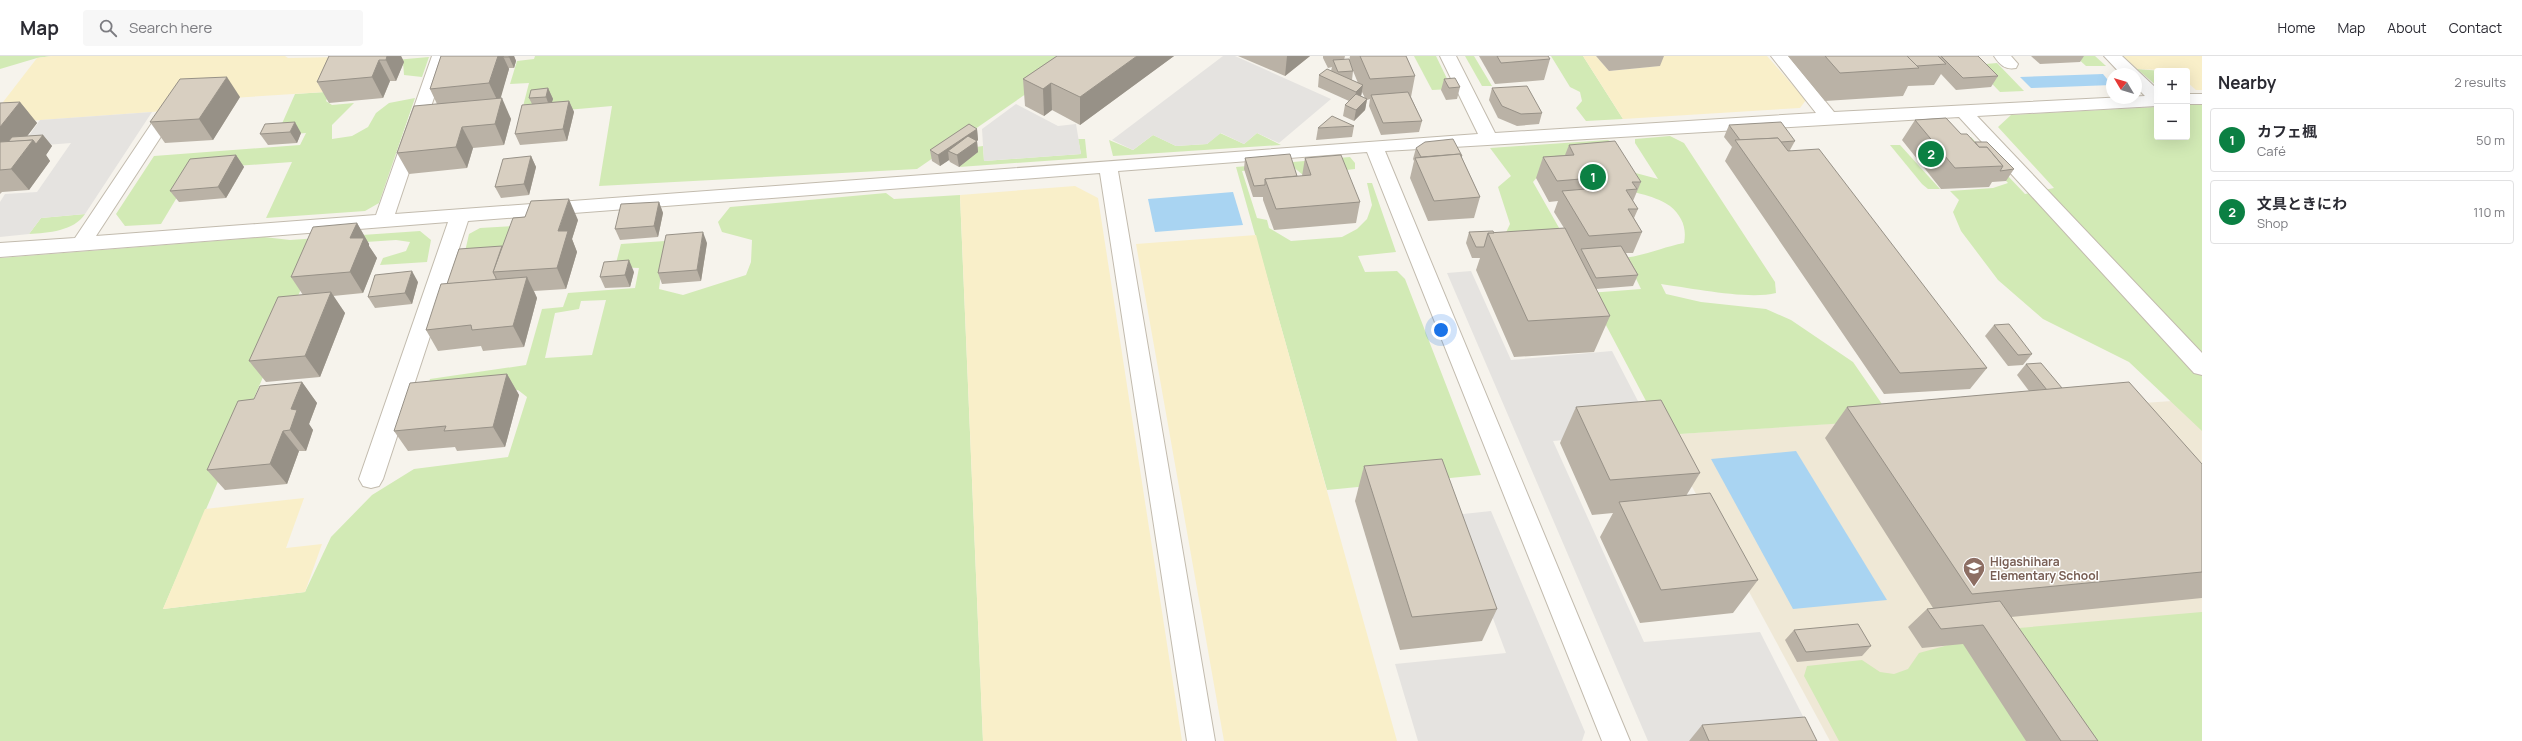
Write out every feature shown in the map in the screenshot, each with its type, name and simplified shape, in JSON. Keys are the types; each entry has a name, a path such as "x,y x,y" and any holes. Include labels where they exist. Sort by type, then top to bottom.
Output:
{"street":[{"path":"383,222 440,56"},
{"path":"1448,56 1489,139"},
{"path":"1779,56 1829,118"},
{"path":"2112,56 2125,68"},
{"path":"2142,84 2154,96"},
{"path":"0,250 1374,146 1829,118 1964,112 2154,99"},
{"path":"2190,99 2202,99"},
{"path":"81,244 168,112"},
{"path":"1964,112 2202,367"},
{"path":"1374,146 1616,741"},
{"path":"1108,166 1201,741"},
{"path":"371,479 460,216"}],"shaded area":[{"path":"1223,56 1235,56 1331,99 1279,143 1257,133 1244,144 1221,133 1207,144 1176,146 1153,135 1133,150 1112,140"},
{"path":"1016,104 1058,126 1076,124 1081,154 984,161 982,129"},
{"path":"152,112 85,214 41,218 29,234 0,237 0,202 5,194 37,192 71,143 21,147 40,120"},
{"path":"1471,271 1511,360 1612,351 1654,432 1553,441 1644,642 1760,632 1812,734 1742,741 1648,741 1447,273"},
{"name":"Higashihara Elementary School","path":"2202,399 2202,741 1830,741 1664,435"},
{"path":"1491,511 1585,732 1582,741 1418,741 1395,664 1506,653 1454,515"}],"green space":[{"path":"0,56 52,56 37,58 0,69"},
{"path":"535,56 1081,56 917,169 599,186 612,106 521,114 529,83 510,84 517,61 534,59"},
{"path":"1414,56 1436,56 1452,89 1432,90"},
{"path":"1465,56 1474,56 1492,86 1482,86"},
{"path":"1551,56 1583,56 1623,119 1586,121 1576,108 1582,101 1580,92 1570,87"},
{"path":"2075,56 2095,56 2106,66 2086,66"},
{"path":"429,57 422,77 404,75 403,62 341,70 326,101 332,105 354,103 332,125 332,139 352,136 368,127 376,113 389,103 415,98 379,203 365,211 266,218 292,162 194,169 161,224 125,226 116,214 154,156 300,145 306,133 277,135 295,94 325,92 338,65"},
{"path":"1997,63 2024,91 2000,92 1974,65"},
{"path":"2142,69 2154,70 2154,83 2142,73"},
{"path":"2190,105 2202,105 2202,431 2129,362 2043,319 1998,280 1961,231 1953,212 1959,200 1950,191 1993,188 2008,183 1965,138 1971,137 2025,194 2054,188 1998,127 2011,115 2154,107 2154,140 2190,140"},
{"path":"1220,133 1244,144 1257,133 1281,145 1113,156 1109,140 1133,150 1153,135 1176,146 1207,144"},
{"path":"1670,136 1684,143 1775,282 1776,293 1764,295 1735,294 1661,284 1666,294 1701,302 1766,309 1791,320 1853,362 1893,420 1664,435 1589,293 1641,289 1630,266 1623,258 1684,243 1684,227 1678,214 1670,206 1659,200 1627,190 1538,176 1533,182 1575,256 1500,245 1510,224 1498,187 1511,176 1490,148 1608,140 1616,144 1632,172 1658,179 1635,143 1635,139"},
{"path":"1078,139 1085,139 1087,158 959,167 977,152 969,148 983,146 984,161 1081,154"},
{"path":"1890,145 1900,145 1940,189 1928,189 1922,184"},
{"path":"1350,157 1355,163 1355,169 1303,175 1292,166 1242,171 1257,218 1267,220 1269,228 1291,241 1342,237 1357,229 1367,219 1372,205 1367,183 1372,183 1396,252 1358,256 1365,272 1397,271 1405,279 1481,475 1327,490 1236,167"},
{"path":"886,193 894,199 960,195 983,741 0,741 0,258 264,237 290,240 420,231 431,240 427,262 380,265 383,258 406,251 410,242 396,240 320,245 163,609 305,592 331,537 372,495 414,469 508,457 527,397 518,390 425,399 430,379 526,365 542,309 563,307 568,293 635,288 639,268 615,267 621,244 665,241 659,289 683,295 746,275 751,262 752,240 722,232 718,222 730,207","holes":["606,300 592,355 545,358 555,313 579,309 581,301"]},
{"path":"85,214 80,220 67,228 52,232 29,234 41,218"},
{"path":"512,226 506,254 464,256 469,234 480,228"},
{"path":"2202,612 2202,741 1839,741 1804,676 1807,666 1862,660 1880,672 1894,674 1908,669 1919,653 2007,629"}],"sand":[{"path":"52,56 341,57 325,92 186,101 179,110 0,123 0,106 37,58"},
{"path":"1583,56 1596,56 1609,71 1659,66 1652,56 1767,56 1806,100 1800,108 1623,119"},
{"path":"2123,56 2202,56 2202,90 2196,90 2190,85 2190,68 2154,68 2154,70 2136,68"},
{"path":"1075,186 1098,198 1182,741 983,741 960,195"},
{"path":"1256,235 1397,741 1224,741 1136,244"},
{"path":"304,498 286,548 322,544 305,592 163,609 205,509"}],"water":[{"path":"2103,74 2106,78 2106,85 2031,88 2020,77"},
{"path":"1233,192 1243,225 1155,232 1148,199"},
{"path":"1796,451 1887,600 1793,609 1711,459"}],"building":[{"path":"329,56 387,56 386,60 379,60 372,77 317,82"},
{"path":"441,56 498,56 489,83 430,89"},
{"path":"1057,56 1137,56 1080,97 1051,83 1043,89 1023,79"},
{"path":"1360,56 1406,56 1415,76 1370,79"},
{"path":"1497,56 1548,56 1550,59 1501,63"},
{"path":"1825,56 1907,56 1919,68 1840,73"},
{"path":"1907,56 1938,56 1946,64 1917,66"},
{"path":"1941,56 1978,56 1998,76 1963,78"},
{"path":"1349,59 1353,71 1338,72 1333,60"},
{"path":"1327,69 1363,85 1356,92 1319,75"},
{"path":"227,77 199,119 150,122 180,79"},
{"path":"1455,78 1460,87 1449,88 1444,79"},
{"path":"1527,86 1542,113 1521,114 1502,106 1492,88"},
{"path":"548,88 546,97 529,98 531,90"},
{"path":"1408,92 1422,121 1383,123 1371,95"},
{"path":"1356,94 1367,99 1356,110 1345,105"},
{"path":"502,98 495,124 462,127 456,147 397,153 414,106"},
{"path":"569,101 563,129 515,134 522,105"},
{"path":"20,102 0,127 0,103"},
{"path":"1332,116 1354,126 1318,128"},
{"path":"1946,118 1961,134 1967,134 1979,147 1987,147 2003,166 1955,168 1915,120"},
{"path":"295,122 290,132 260,134 265,124"},
{"path":"1781,122 1795,141 1781,142 1778,138 1740,140 1729,125"},
{"path":"969,124 977,129 938,155 930,150"},
{"path":"43,135 36,144 33,140 8,142 12,137"},
{"path":"968,136 977,141 957,155 948,151"},
{"path":"1778,138 1788,151 1819,149 1987,368 1900,373 1735,140"},
{"path":"1453,139 1462,156 1461,157 1460,154 1421,157 1416,148 1425,142"},
{"path":"33,140 11,169 0,170 0,142"},
{"path":"1615,141 1641,182 1632,182 1637,189 1626,190 1638,209 1628,209 1642,232 1589,236 1562,191 1598,188 1592,178 1557,181 1543,157 1574,155 1569,145"},
{"path":"1975,142 1987,142 2014,169 2000,171 2003,166 1987,147 1979,147"},
{"path":"1290,154 1297,176 1265,179 1265,185 1254,186 1245,158"},
{"path":"1460,154 1480,197 1434,201 1415,158"},
{"path":"236,155 218,187 170,191 190,159"},
{"path":"1341,155 1360,202 1276,209 1265,179 1311,175 1305,158"},
{"path":"531,156 524,184 495,187 503,159"},
{"path":"569,199 558,231 568,231 557,268 493,272 513,218 525,217 531,201"},
{"path":"659,202 654,226 615,229 621,204"},
{"path":"357,223 350,238 364,238 350,272 291,277 313,227"},
{"path":"1565,228 1610,316 1528,321 1488,233"},
{"path":"1493,231 1494,233 1488,233 1484,247 1476,247 1469,232"},
{"path":"703,232 697,270 658,273 666,235"},
{"path":"502,246 493,272 496,280 447,284 459,249"},
{"path":"1621,246 1638,275 1596,278 1581,249"},
{"path":"629,260 625,275 600,277 604,262"},
{"path":"412,271 405,293 368,297 375,275"},
{"path":"527,277 513,326 472,330 471,325 426,330 441,284"},
{"path":"331,292 305,356 249,361 278,297"},
{"path":"2009,324 2032,354 2018,355 1994,325"},
{"path":"2041,363 2062,388 2047,390 2026,364"},
{"path":"507,374 493,427 444,431 446,426 394,431 410,383"},
{"path":"302,382 291,409 297,410 290,430 283,431 270,464 207,470 238,401 254,399 260,386"},
{"path":"2129,382 2202,464 2202,572 1972,594 1847,407"},
{"path":"1661,400 1700,473 1610,480 1576,407"},
{"path":"1442,459 1497,609 1412,617 1364,466"},
{"path":"1710,493 1758,580 1661,590 1619,502"},
{"path":"2000,601 2098,741 2061,741 1983,625 1941,629 1927,609"},
{"path":"1858,624 1871,646 1806,652 1794,630"},
{"path":"1805,717 1817,741 1709,741 1702,725"}],"place":[{"name":"文具ときにわ","path":"1931,154"},
{"name":"カフェ楓","path":"1593,177"},
{"name":"Higashihara Elementary School","path":"1974,588"}]}
